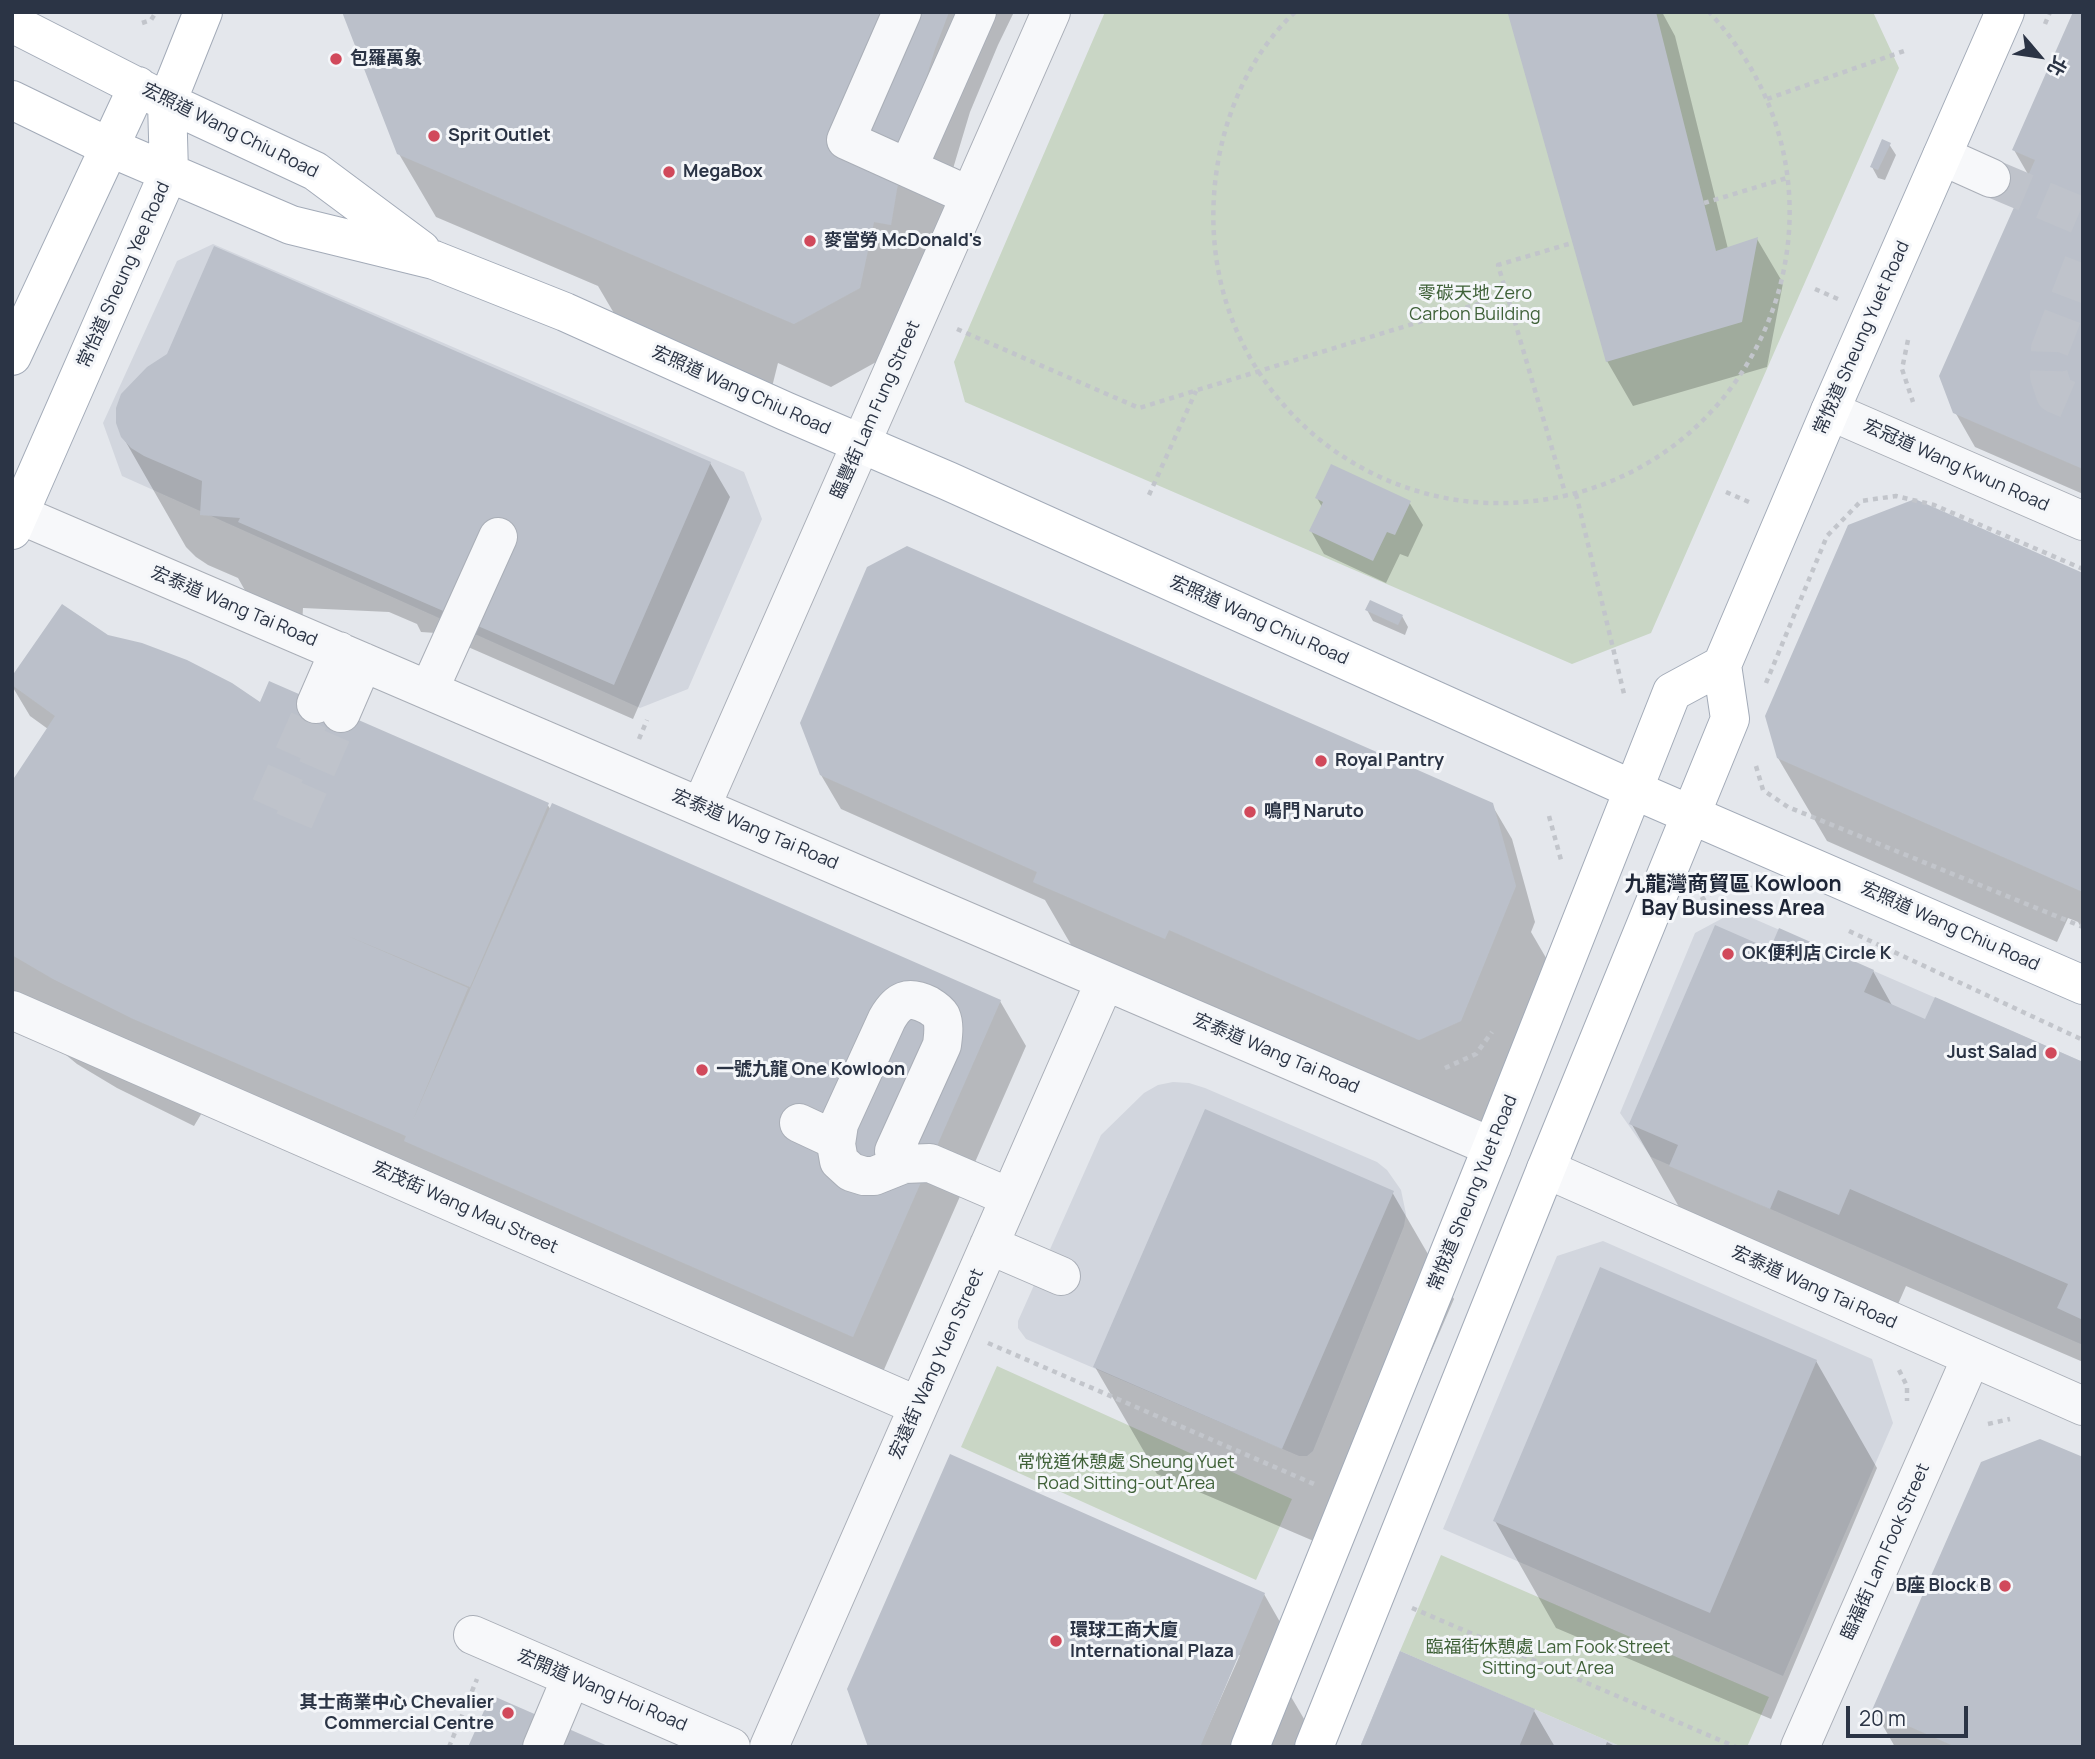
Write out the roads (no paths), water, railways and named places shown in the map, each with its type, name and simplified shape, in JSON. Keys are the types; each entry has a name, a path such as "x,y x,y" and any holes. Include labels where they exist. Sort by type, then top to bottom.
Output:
{"main road":[{"name":"常怡道 Sheung Yee Road","path":"12,356 109,146 152,94 203,12"},
{"name":"常悅道 Sheung Yuet Road","path":"1250,1747 1672,692 1722,665 2005,12"},
{"name":"宏照道 Wang Chiu Road","path":"12,23 152,94 315,171 434,260"},
{"name":"常怡道 Sheung Yee Road","path":"14,522 169,172 152,94"},
{"name":"宏照道 Wang Chiu Road","path":"12,100 109,146 291,225 434,260 565,312 1634,790 2083,985"},
{"path":"1314,1747 1730,719 1722,665"}],"street":[{"path":"902,12 846,140 970,196"},
{"path":"908,168 977,12"},
{"name":"臨豐街 Lam Fung Street","path":"701,807 1051,12"},
{"path":"1942,156 1992,178"},
{"name":"宏冠道 Wang Kwun Road","path":"1830,411 2083,521"},
{"name":"宏泰道 Wang Tai Road","path":"14,522 351,657 1492,1147"},
{"path":"429,690 498,537"},
{"path":"329,708 351,657"},
{"name":"宏遠街 Wang Yuen Street","path":"769,1747 1105,981"},
{"path":"902,1164 897,1161 894,1151 942,1045 944,1030 942,1017 934,1008 918,1000 903,1000 887,1019 839,1124 836,1144 839,1161 850,1172 864,1176 874,1176 902,1164 930,1163 1009,1197"},
{"name":"宏茂街 Wang Mau Street","path":"12,1010 918,1406"},
{"path":"799,1123 829,1137 836,1144"},
{"name":"宏泰道 Wang Tai Road","path":"1546,1169 2083,1406"},
{"path":"989,1245 1061,1276"},
{"name":"臨福街 Lam Fook Street","path":"1800,1747 1971,1358"},
{"name":"宏開道 Wang Hoi Road","path":"477,1653 571,1678 731,1747"},
{"path":"542,1747 571,1678"}],"tunnel":[{"path":"1991,178 2083,217"},
{"path":"2083,263 2050,349 2049,376 2055,394 2083,406"},
{"path":"270,807 316,704"},
{"path":"294,821 341,713"}],"place":[{"name":"包羅萬象","path":"336,59"},
{"name":"Sprit Outlet","path":"434,136"},
{"name":"MegaBox","path":"669,172"},
{"name":"麥當勞 McDonald's","path":"810,241"},
{"name":"Royal Pantry","path":"1321,761"},
{"name":"鳴門 Naruto","path":"1250,812"},
{"name":"OK便利店 Circle K","path":"1728,954"},
{"name":"Just Salad","path":"2051,1053"},
{"name":"一號九龍 One Kowloon","path":"702,1070"},
{"name":"B座 Block B","path":"2005,1586"},
{"name":"環球工商大廈 International Plaza","path":"1056,1641"},
{"name":"其士商業中心 Chevalier Commercial Centre","path":"508,1713"}],"district":[{"name":"九龍灣商貿區 Kowloon Bay Business Area","path":"1733,897"}],"park label":[{"name":"零碳天地 Zero Carbon Building","path":"1475,304"},
{"name":"常悅道休憩處 Sheung Yuet Road Sitting-out Area","path":"1126,1473"},
{"name":"臨福街休憩處 Lam Fook Street Sitting-out Area","path":"1548,1658"}]}
